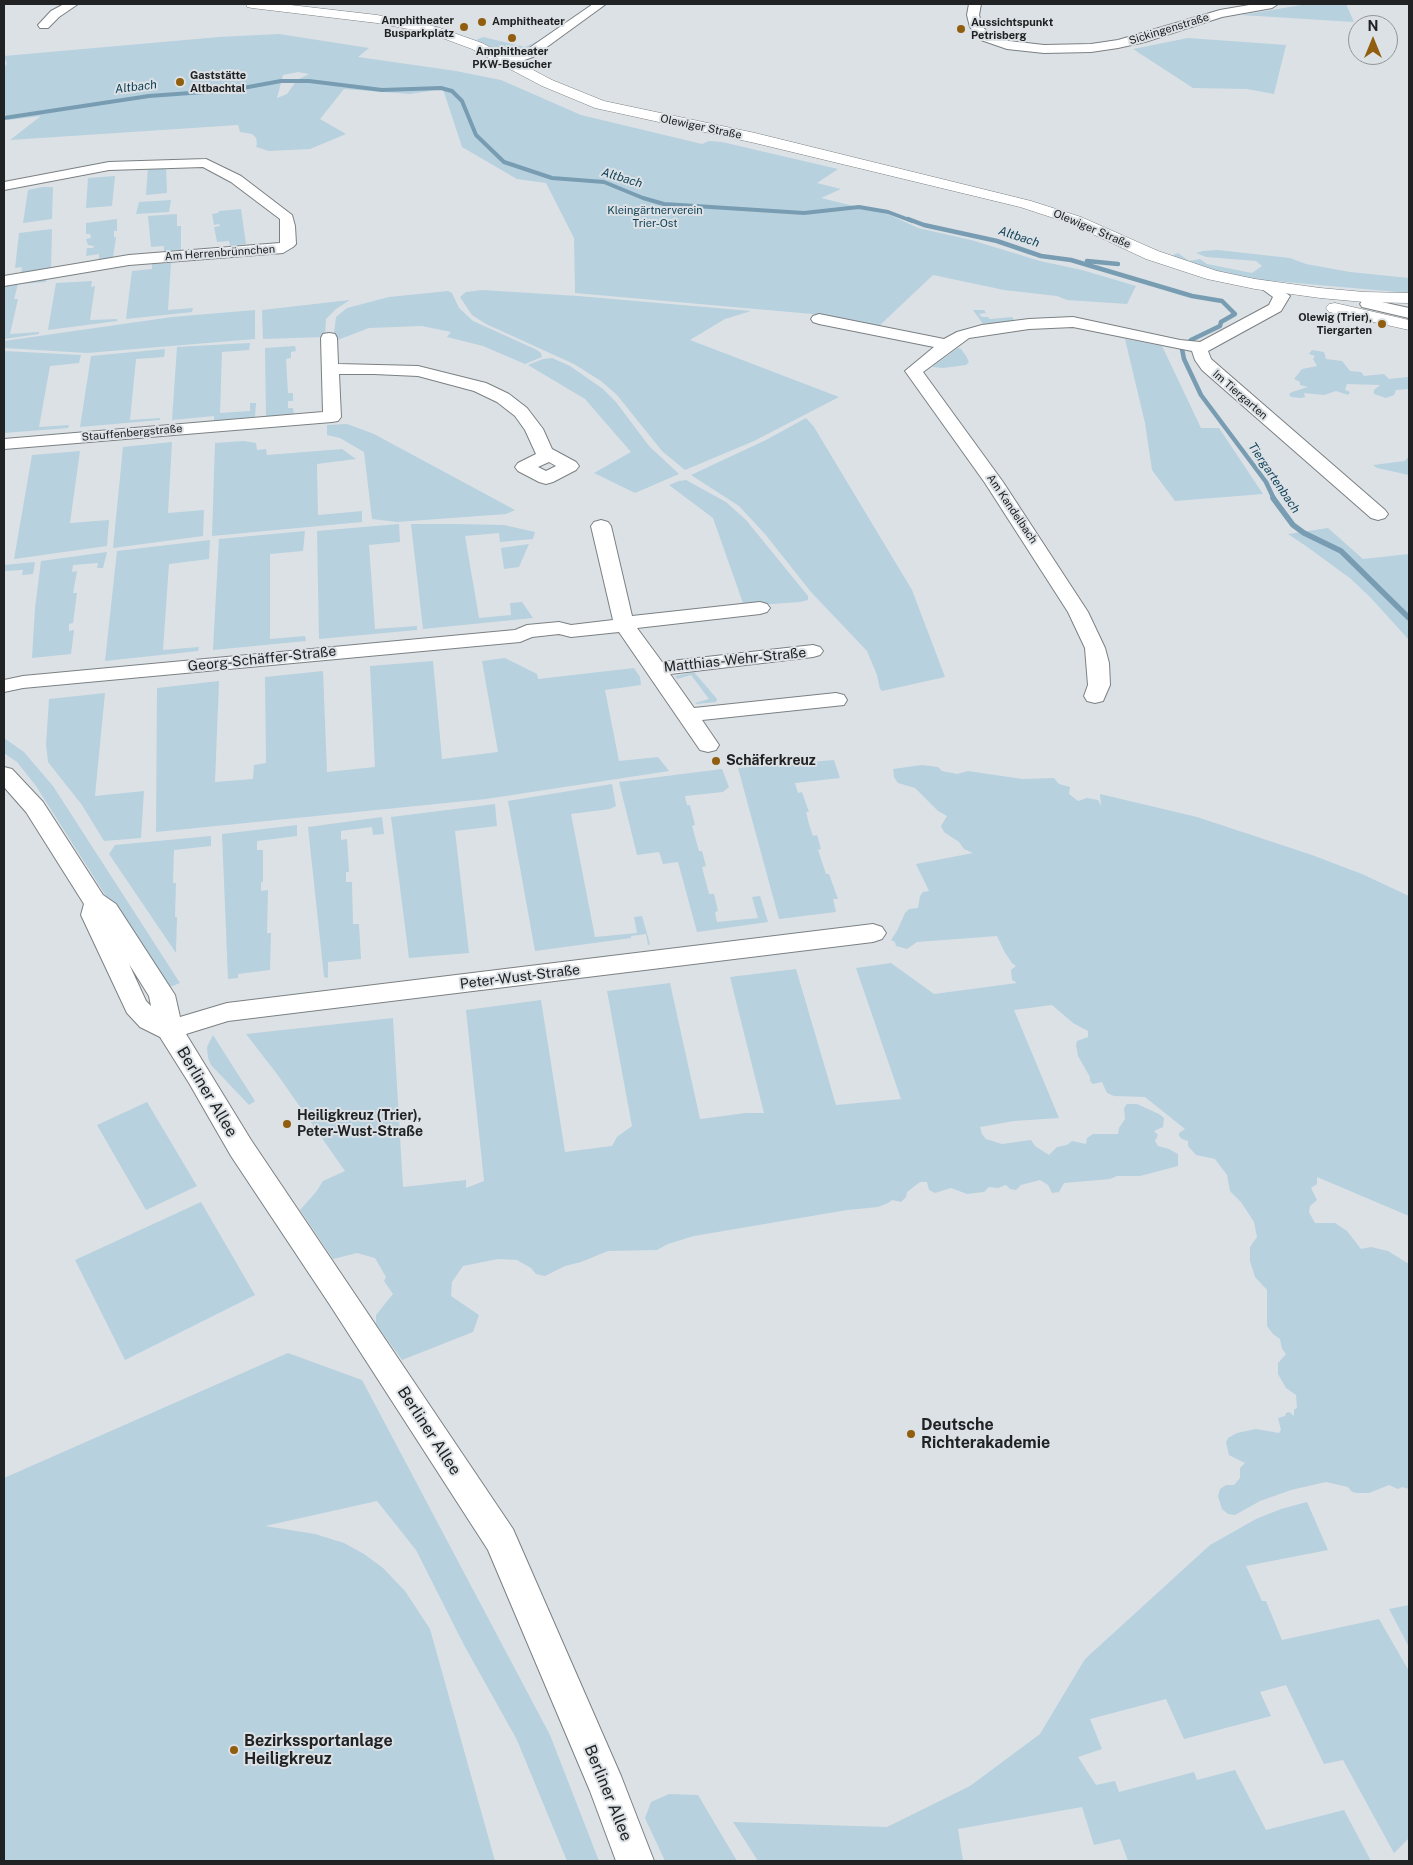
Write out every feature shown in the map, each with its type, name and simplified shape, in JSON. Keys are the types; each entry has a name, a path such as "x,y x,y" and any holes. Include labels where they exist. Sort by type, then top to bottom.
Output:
{"main road":[{"name":"Olewiger Straße","path":"252,4 398,22 464,40 574,96 600,105 755,138 1025,204 1087,225 1152,255 1212,275 1266,286 1347,296 1409,298"},
{"name":"Olewiger Straße","path":"1152,255 1165,264 1190,274 1282,296 1368,304 1409,305"},
{"path":"1300,299 1409,325"}],"street":[{"path":"44,24 72,4"},
{"path":"507,62 529,54 600,4"},
{"name":"Sickingenstraße","path":"975,4 973,15 976,26 984,37 1014,46 1044,49 1091,48 1118,44 1141,39 1220,14 1272,4"},
{"name":"Am Herrenbrünnchen","path":"4,186 109,166 206,163 236,179 287,218 288,244 283,248 129,260 4,281"},
{"path":"1189,346 1206,346 1270,311 1282,296 1266,286"},
{"path":"1368,304 1409,313"},
{"path":"819,319 947,345"},
{"name":"Am Kandelbach","path":"1095,696 1099,685 1098,663 1087,630 1074,604 994,482 915,373 916,368 963,335 982,330 1064,322 1083,323 1189,346"},
{"path":"329,338 331,370 374,369 418,372 480,387 503,398 521,412 534,429 544,452 548,455"},
{"name":"Im Tiergarten","path":"1189,346 1208,366 1378,514"},
{"name":"Stauffenbergstraße","path":"4,444 332,417 331,370"},
{"name":"Matthias-Wehr-Straße","path":"601,526 624,625 708,744"},
{"path":"624,625 638,621 760,608"},
{"name":"Georg-Schäffer-Straße","path":"4,686 23,682 422,644 520,636 529,640 556,638 571,631 624,625"},
{"name":"Matthias-Wehr-Straße","path":"656,669 813,651"},
{"path":"687,715 836,700"},
{"path":"5,777 35,807 94,901 93,915 136,1006 149,1020 169,1030"},
{"name":"Peter-Wust-Straße","path":"169,1030 227,1012 873,933"},
{"name":"Berliner Allee","path":"169,1030 199,1076 241,1148 341,1296 501,1540 608,1789 635,1861"}],"green space":[{"path":"1308,4 1346,4 1351,15 1348,15 1348,22 1241,15"},
{"name":"Kleingärtnerverein Trier-Ost","path":"279,34 369,48 358,57 456,71 501,80 581,115 702,144 709,141 722,142 838,169 817,183 841,189 821,198 890,215 918,228 971,240 1040,261 1082,270 1136,286 1127,304 1067,300 1057,296 1004,290 933,275 878,327 824,315 575,293 574,238 546,183 517,179 462,147 443,89 410,94 344,89 320,119 346,134 310,149 269,151 256,147 256,138 252,134 240,132 238,125 10,140 41,116 8,120 4,111 4,67 7,64 4,56 219,37","holes":["298,72 309,74 297,80 287,94 277,98 283,75"]},
{"path":"483,37 525,47 542,39 514,56 507,55 476,40"},
{"path":"1188,38 1286,45 1274,94 1247,89 1193,88 1133,49"},
{"path":"166,166 167,193 146,195 148,167"},
{"path":"115,176 112,206 86,208 88,178"},
{"path":"53,187 52,219 23,223 28,190"},
{"path":"171,200 169,212 136,214 139,202"},
{"path":"241,209 246,244 230,246 229,241 217,242 214,227 220,226 219,224 214,225 212,214 219,211"},
{"path":"177,214 177,226 181,226 181,250 164,251 164,246 151,247 148,216"},
{"path":"117,219 117,231 114,231 114,237 116,237 113,258 99,260 99,254 86,256 87,248 93,248 94,246 88,245 86,239 91,238 90,234 86,234 86,223"},
{"path":"52,229 51,268 21,273 22,267 15,268 19,233"},
{"path":"1218,250 1290,258 1306,264 1350,272 1409,278 1409,293 1252,279 1219,273 1173,257 1173,255 1178,253 1189,261 1200,259 1207,264 1252,273 1262,266 1256,261 1206,257 1196,253"},
{"path":"171,263 168,310 193,308 192,312 126,319 132,271 152,269 152,264"},
{"path":"47,278 46,282 18,284 14,299 18,299 10,334 39,332 39,334 4,339 4,285"},
{"path":"92,281 91,287 95,286 90,320 117,319 117,321 48,330 56,283"},
{"path":"482,290 751,311 725,319 690,340 839,397 754,441 685,470 662,451 617,395 601,381 574,364 486,324 472,315 460,297 466,292"},
{"path":"448,291 452,293 459,308 473,321 535,349 541,353 542,357 525,364 483,346 447,337 451,332 422,326 369,328 335,341 336,317 347,308 389,297"},
{"path":"350,300 336,309 326,319 325,337 263,339 262,310"},
{"path":"255,310 255,339 87,353 4,348 4,341 172,317"},
{"path":"973,310 984,310 986,313 979,314 982,317 990,319 1012,317 1015,321 983,324"},
{"path":"1125,339 1162,346 1201,428 1219,428 1263,494 1175,501 1152,470 1145,423"},
{"path":"250,343 249,350 222,352 220,413 250,411 250,403 256,403 255,417 214,421 214,416 172,420 177,347"},
{"path":"295,346 296,351 291,352 291,358 286,359 288,393 293,393 293,401 288,401 288,408 293,408 294,415 266,417 265,348"},
{"path":"958,348 961,349 969,362 966,365 943,368 932,367"},
{"path":"165,349 164,357 136,359 130,420 160,418 160,420 80,427 91,356"},
{"path":"1312,350 1324,352 1326,359 1342,361 1350,371 1361,372 1364,376 1384,374 1389,379 1408,377 1409,389 1396,390 1394,395 1386,398 1374,394 1374,390 1380,385 1347,384 1345,390 1350,392 1348,395 1336,391 1324,395 1304,393 1305,397 1302,398 1291,397 1289,394 1292,392 1308,387 1300,385 1300,382 1294,379 1302,369 1317,366 1313,359 1315,356 1309,354"},
{"path":"4,351 81,355 79,363 50,366 39,427 69,425 68,428 4,433"},
{"path":"552,358 570,366 603,389 616,402 649,446 679,474 635,493 594,473 631,452 585,399 528,365 543,359"},
{"path":"806,418 814,427 912,590 945,677 882,691 867,651 811,592 765,534 739,506 691,475 766,440"},
{"path":"347,424 374,434 515,510 506,514 397,522 372,519 364,452 340,438 327,435 327,425"},
{"path":"244,441 256,443 257,450 266,449 267,455 342,449 356,459 317,464 318,515 362,511 362,522 212,536 215,443"},
{"path":"172,442 168,513 204,510 203,536 113,548 123,447"},
{"path":"80,451 70,523 109,520 107,546 14,559 32,455"},
{"path":"1409,456 1409,475 1377,468 1373,465 1405,461"},
{"path":"686,480 726,502 746,520 808,596 808,600 744,606 713,518 669,485"},
{"path":"399,524 400,542 369,545 375,629 417,626 417,630 319,639 317,531"},
{"path":"411,524 504,525 535,532 533,539 500,542 499,533 465,536 479,618 511,615 510,603 522,602 533,618 423,629"},
{"path":"1328,528 1363,559 1409,554 1409,640 1351,579 1288,534"},
{"path":"305,531 303,551 270,554 270,639 305,636 306,641 213,650 219,539"},
{"path":"210,540 209,559 169,564 163,650 199,647 198,651 105,661 117,551"},
{"path":"529,544 519,567 504,569 501,548"},
{"path":"107,552 103,568 97,568 98,563 73,565 72,572 77,571 73,593 77,593 73,623 69,624 69,631 74,630 71,654 32,658 35,608 41,561"},
{"path":"35,562 33,574 22,575 23,570 4,571 4,565"},
{"path":"505,658 537,674 538,679 634,668 640,677 641,685 605,690 619,761 658,757 669,771 486,799 156,832 157,688 219,681 215,782 253,779 254,765 266,763 265,677 323,671 327,772 375,767 370,666 433,661 442,759 498,752 482,661"},
{"path":"694,672 717,699 716,702 695,703 709,699 691,675 677,679 675,676"},
{"path":"105,693 95,796 144,791 141,838 104,841 82,805 48,762 46,745 49,699"},
{"path":"4,738 24,752 53,786 180,983 165,989 36,786 17,762 4,753"},
{"path":"834,760 840,778 795,783 798,793 802,792 809,812 806,812 813,836 817,835 821,849 818,850 826,874 829,874 838,899 833,899 836,912 779,919 738,768"},
{"path":"922,765 938,767 942,771 957,774 968,771 1022,779 1054,778 1059,784 1070,787 1069,794 1078,801 1087,798 1098,800 1101,806 1100,794 1197,817 1312,855 1362,874 1409,896 1409,1216 1317,1177 1317,1184 1311,1188 1317,1200 1310,1206 1309,1212 1315,1223 1335,1223 1347,1231 1361,1249 1371,1247 1388,1251 1409,1264 1409,1489 1402,1487 1398,1489 1389,1485 1369,1493 1357,1493 1352,1492 1348,1487 1326,1482 1291,1490 1260,1501 1235,1515 1228,1514 1222,1509 1218,1496 1220,1489 1226,1485 1234,1485 1240,1478 1240,1468 1245,1463 1229,1455 1226,1442 1228,1438 1237,1433 1256,1429 1279,1433 1281,1430 1278,1418 1285,1416 1289,1412 1294,1416 1294,1410 1297,1408 1296,1395 1286,1388 1278,1374 1278,1363 1286,1354 1282,1349 1280,1339 1267,1326 1267,1290 1255,1277 1250,1261 1250,1247 1257,1237 1254,1222 1241,1202 1230,1191 1227,1175 1215,1159 1196,1155 1188,1146 1188,1141 1179,1136 1179,1133 1185,1129 1145,1097 1114,1096 1107,1093 1102,1082 1093,1084 1090,1081 1090,1077 1078,1056 1076,1045 1077,1041 1088,1037 1088,1031 1073,1023 1052,1005 1014,1010 1059,1118 1014,1121 980,1127 982,1134 986,1139 1002,1144 1031,1140 1035,1146 1049,1155 1057,1147 1067,1145 1072,1141 1086,1144 1087,1138 1093,1134 1118,1134 1119,1128 1125,1119 1124,1108 1127,1104 1137,1104 1164,1118 1163,1127 1154,1131 1158,1135 1155,1141 1158,1146 1178,1154 1178,1166 1140,1176 1117,1176 1110,1179 1064,1183 1059,1192 1052,1193 1048,1185 1040,1180 1021,1185 1016,1190 1010,1189 1006,1185 998,1188 989,1187 984,1192 967,1194 951,1188 935,1193 929,1190 927,1182 920,1182 907,1192 906,1197 901,1202 892,1200 878,1207 847,1210 694,1236 668,1244 657,1250 608,1251 565,1266 545,1276 536,1274 531,1268 517,1260 498,1259 463,1266 452,1282 451,1296 479,1315 473,1332 402,1360 376,1324 376,1315 393,1294 384,1281 386,1277 375,1258 357,1253 333,1259 300,1210 323,1181 345,1171 277,1074 246,1034 393,1018 403,1187 466,1180 466,1188 484,1181 466,1010 541,1000 565,1152 612,1146 617,1137 632,1126 607,991 670,983 700,1119 746,1113 764,1113 730,977 796,969 836,1105 901,1099 856,968 891,963 934,994 1017,983 1012,980 1011,970 1016,966 1004,951 997,936 917,942 907,949 896,946 895,942 891,940 905,913 909,909 918,908 920,896 923,892 929,891 916,864 973,853 964,849 959,842 944,832 941,826 947,816 938,811 915,788 898,783 894,777 893,769"},
{"path":"722,769 729,787 723,792 685,796 687,805 690,805 695,825 692,826 699,851 702,851 706,866 702,867 709,894 714,894 718,911 715,912 717,922 758,918 752,897 760,896 768,922 697,932 678,862 663,864 659,852 637,855 619,782"},
{"path":"612,784 616,806 610,809 571,814 595,937 637,933 634,917 642,916 650,944 648,945 646,934 631,936 631,938 535,951 508,801"},
{"path":"495,804 497,826 455,831 469,953 409,958 391,817"},
{"path":"382,817 384,834 373,835 372,827 341,831 341,840 347,839 349,872 346,872 346,882 352,882 353,924 359,924 361,959 328,962 328,978 324,977 308,827"},
{"path":"297,825 297,836 257,841 257,850 263,850 263,882 261,882 261,891 268,890 267,933 271,933 270,970 238,974 238,978 228,979 222,834"},
{"path":"211,836 211,846 174,850 173,883 176,883 175,917 177,917 176,953 109,854 115,845"},
{"path":"213,1035 255,1101 249,1105 211,1065 207,1047"},
{"path":"147,1102 197,1186 146,1210 97,1125"},
{"path":"201,1202 255,1295 125,1360 75,1260"},
{"name":"Bezirkssportanlage Heiligkreuz","path":"288,1353 362,1380 550,1735 599,1861 567,1861 517,1740 464,1645 416,1550 377,1501 265,1526 315,1534 344,1543 364,1554 383,1568 405,1591 430,1629 495,1861 4,1861 4,1478"},
{"path":"1307,1502 1328,1550 1246,1566 1262,1601 1266,1601 1282,1640 1379,1619 1409,1671 1409,1838 1394,1853 1343,1760 1324,1764 1286,1685 1260,1692 1271,1716 1184,1739 1166,1699 1090,1719 1102,1749 1078,1757 1096,1785 1115,1781 1119,1792 1194,1772 1197,1780 1235,1770 1266,1830 1344,1810 1371,1861 1128,1861 1120,1839 1094,1845 1082,1807 958,1829 963,1861 758,1861 733,1822 887,1827 970,1786 1040,1734 1085,1659 1210,1545 1256,1519 1281,1509"},
{"path":"1409,1605 1409,1647 1389,1609"},
{"path":"669,1794 698,1795 737,1861 665,1861 645,1818 651,1802"}],"waterway":[{"name":"Altbach","path":"4,118 149,96 232,90 281,81 309,81 382,90 441,88 452,91 462,101 476,135 504,162 552,178 604,182 643,198 664,204 804,213 859,207 888,212 912,221"},
{"name":"Altbach","path":"908,219 924,225 997,241 1041,256 1071,260 1192,296 1222,301 1235,314 1221,322 1220,326 1191,340 1182,349 1184,359 1201,395 1266,482 1274,499"},
{"path":"1087,261 1118,264"},
{"name":"Tiergartenbach","path":"1273,498 1293,525 1304,533 1341,551 1409,618"}],"place":[{"name":"Amphitheater","path":"482,22"},
{"name":"Amphitheater Busparkplatz","path":"464,27"},
{"name":"Aussichtspunkt Petrisberg","path":"961,29"},
{"name":"Amphitheater PKW-Besucher","path":"512,38"},
{"name":"Gaststätte Altbachtal","path":"180,82"},
{"name":"Olewig (Trier), Tiergarten","path":"1382,324"},
{"name":"Schäferkreuz","path":"716,761"},
{"name":"Heiligkreuz (Trier), Peter-Wust-Straße","path":"287,1124"},
{"name":"Deutsche Richterakademie","path":"911,1434"},
{"name":"Bezirkssportanlage Heiligkreuz","path":"234,1750"}]}
